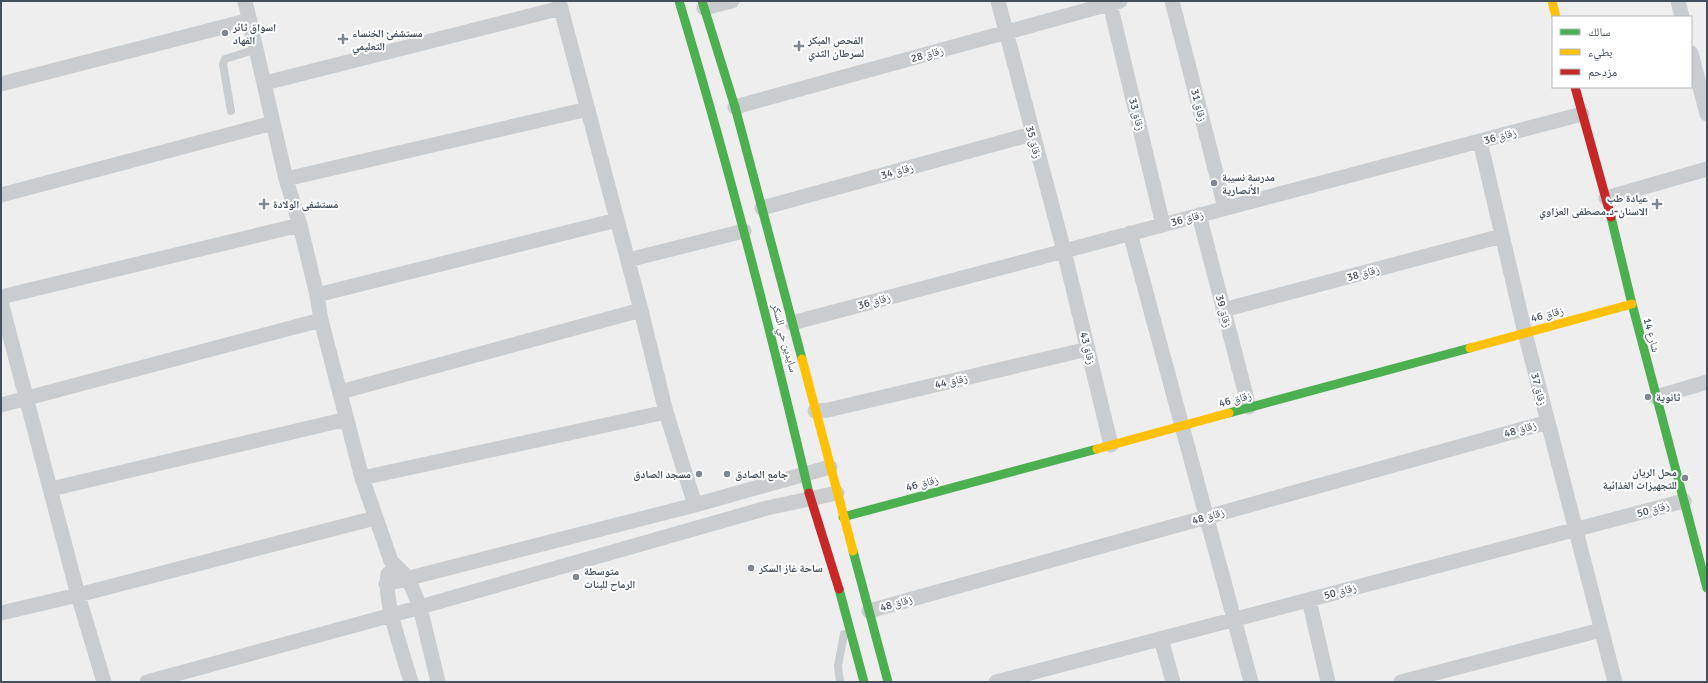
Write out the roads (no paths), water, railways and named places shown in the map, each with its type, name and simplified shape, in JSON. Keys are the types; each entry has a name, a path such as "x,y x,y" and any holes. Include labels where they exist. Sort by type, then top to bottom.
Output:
{"street":[{"path":"245,1 286,179 300,225 317,295 321,320 362,478 391,561 408,578 420,607 438,682"},
{"name":"سايدين حي السكر","path":"679,1 713,113 789,402 812,499 847,616 864,682"},
{"path":"703,5 732,1"},
{"name":"زقاق 35","path":"998,1 1064,251"},
{"name":"زقاق 31","path":"1172,1 1225,208"},
{"path":"1552,1 1556,16"},
{"path":"1678,1 1682,16"},
{"name":"زقاق 28","path":"734,107 1006,32 1072,7 1115,2"},
{"name":"زقاق 33","path":"1115,2 1163,225"},
{"path":"265,83 560,4 641,310 666,412 695,505"},
{"name":"سايدين حي السكر","path":"703,5 734,107 762,208 888,682"},
{"path":"1,84 250,20"},
{"path":"1697,58 1707,114"},
{"name":"شارع 14","path":"1575,88 1606,198 1656,397 1707,588"},
{"path":"286,179 588,109"},
{"name":"زقاق 36","path":"792,323 1582,114"},
{"path":"1,195 273,123"},
{"name":"زقاق 34","path":"762,208 1032,134"},
{"name":"زقاق 37","path":"1480,141 1525,333 1614,682"},
{"path":"1606,198 1707,169"},
{"name":"زقاق 39","path":"1199,215 1249,407"},
{"path":"317,295 617,220"},
{"path":"1,297 300,225"},
{"path":"628,260 744,231"},
{"path":"1130,234 1251,682"},
{"name":"زقاق 38","path":"1223,310 1502,236"},
{"name":"زقاق 43","path":"1064,251 1111,445"},
{"path":"1,302 78,595 104,682"},
{"name":"زقاق 46","path":"844,517 1632,304"},
{"path":"340,392 641,310"},
{"path":"1,405 321,320"},
{"name":"زقاق 44","path":"815,411 828,410 1088,349"},
{"path":"1656,397 1707,382"},
{"path":"362,478 666,412"},
{"path":"50,489 347,419"},
{"name":"زقاق 48","path":"869,611 1548,422"},
{"path":"386,584 695,505 830,467"},
{"path":"147,682 392,615 767,508 837,493"},
{"name":"زقاق 50","path":"996,682 1684,501"},
{"path":"1,613 78,595 375,518"},
{"path":"391,561 386,584 392,615 411,682"},
{"path":"1309,600 1328,682"},
{"path":"1401,682 1601,630"},
{"path":"1161,639 1173,682"}],"lane":[{"path":"231,111 223,64 225,59 257,49"},
{"path":"840,682 838,666 843,646 847,616"}],"place":[{"name":"اسواق ثائر الفهاد","path":"225,33"},
{"name":"مستشفئ الخنساء التعليمي","path":"343,39"},
{"name":"الفحص المبكر لسرطان الثدي","path":"799,46"},
{"name":"مدرسة نسيبة الأنصارية","path":"1214,183"},
{"name":"مستشفى الولادة","path":"264,204"},
{"name":"عيادة طب الاسنان-د.مصطفى العزاوي","path":"1657,204"},
{"name":"ثانوية","path":"1648,397"},
{"name":"مسجد الصادق","path":"699,474"},
{"name":"جامع الصادق","path":"727,474"},
{"name":"محل الريان للتجهيزات الغذائية","path":"1685,478"},
{"name":"ساحة غاز السكر","path":"751,568"},
{"name":"متوسطة الرماح للبنات","path":"576,577"}]}
